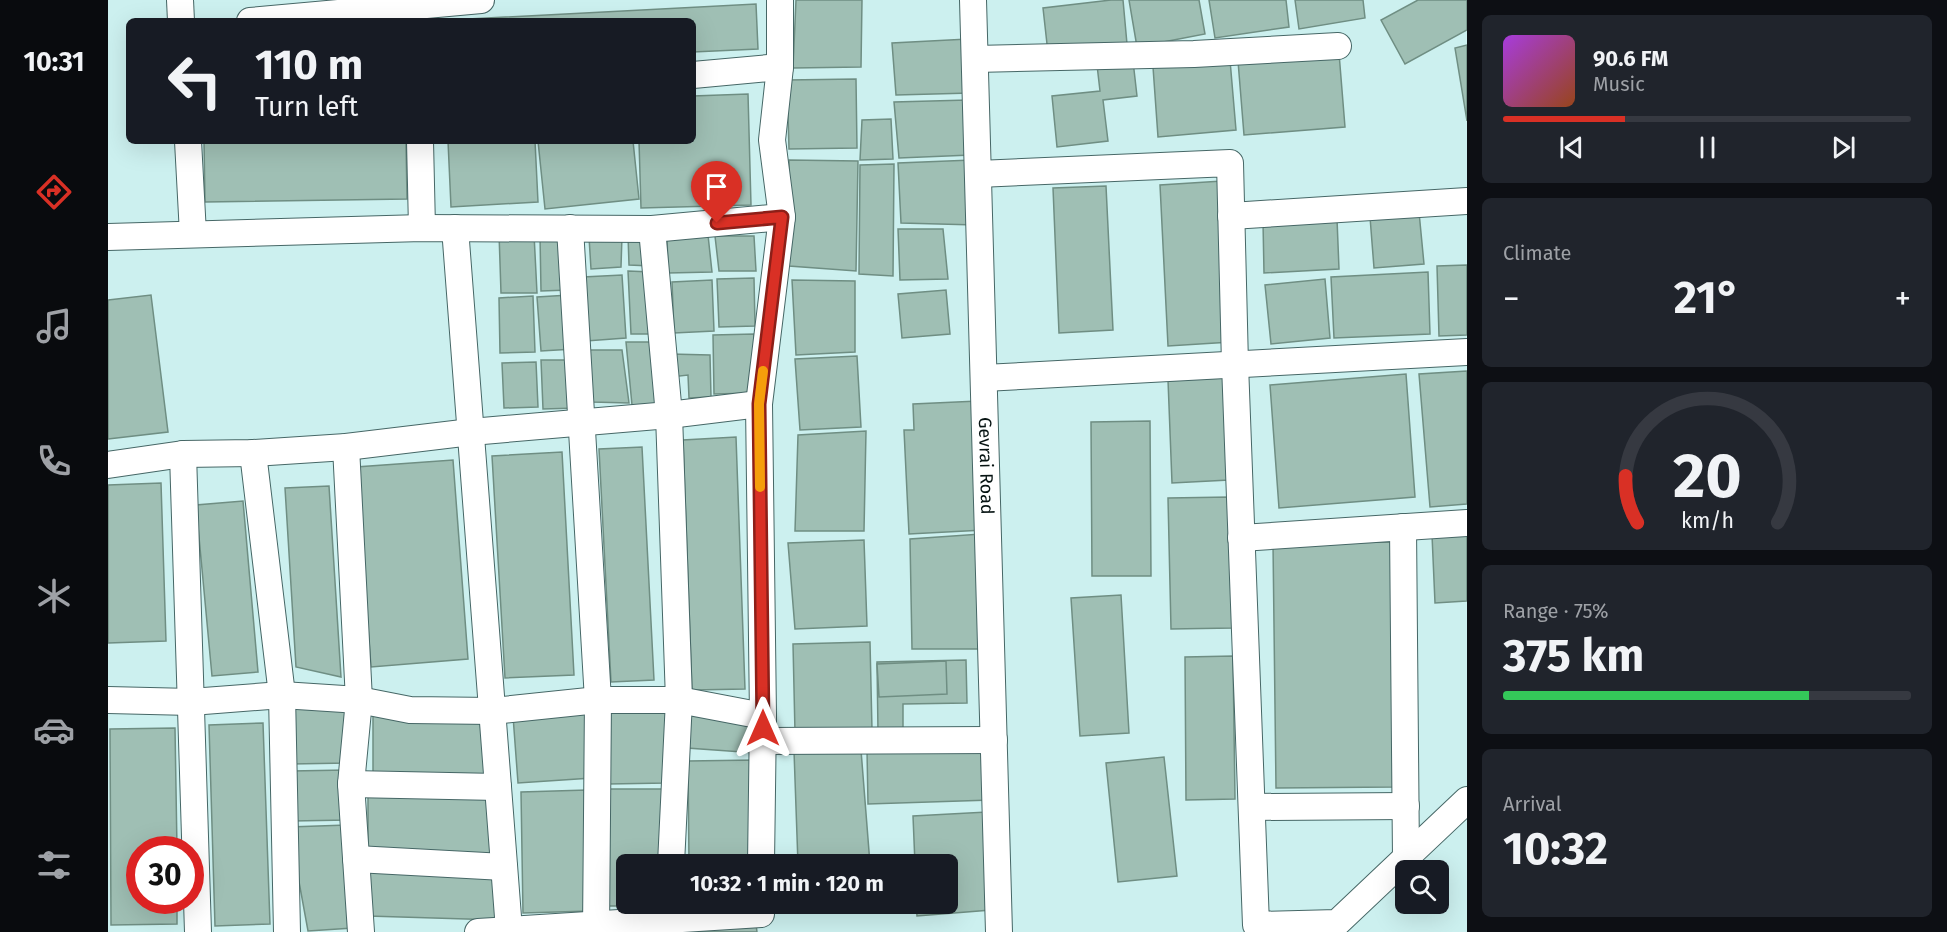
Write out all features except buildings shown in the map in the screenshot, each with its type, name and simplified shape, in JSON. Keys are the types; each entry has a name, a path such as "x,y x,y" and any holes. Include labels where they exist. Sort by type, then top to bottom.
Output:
{"street":[{"path":"180,0 181,18"},
{"path":"294,18 439,8 481,0"},
{"path":"761,854 763,728 759,404 782,217 772,140 780,68 780,0"},
{"name":"Gevrai Road","path":"974,0 999,932"},
{"path":"975,59 1194,54 1338,46"},
{"path":"696,75 780,68"},
{"path":"188,144 193,234"},
{"path":"420,144 422,228"},
{"path":"978,174 1230,163 1234,364 1256,925 1337,923 1467,800"},
{"path":"1231,216 1467,201"},
{"path":"108,237 422,228 652,229 782,217"},
{"path":"455,228 509,930"},
{"path":"570,228 598,700 596,928"},
{"path":"652,229 669,415 679,700 671,854"},
{"path":"984,378 1467,352"},
{"path":"108,465 183,454 253,453 346,447 471,432 669,415 759,404"},
{"path":"346,447 359,700 351,784 361,932"},
{"path":"253,453 282,695 286,932"},
{"path":"183,454 198,932"},
{"path":"1241,538 1467,523"},
{"path":"1403,527 1406,858"},
{"path":"108,700 191,702 282,695 359,700 410,710 493,711 598,700 679,700 763,728 994,740"},
{"path":"351,784 498,787"},
{"path":"1252,807 1406,806"},
{"path":"356,859 504,867"},
{"path":"478,932 596,928 656,914"}],"slow traffic":[{"path":"760,487 759,404 763,371"}],"route":[{"path":"717,223 782,217 759,404 763,728"}]}
